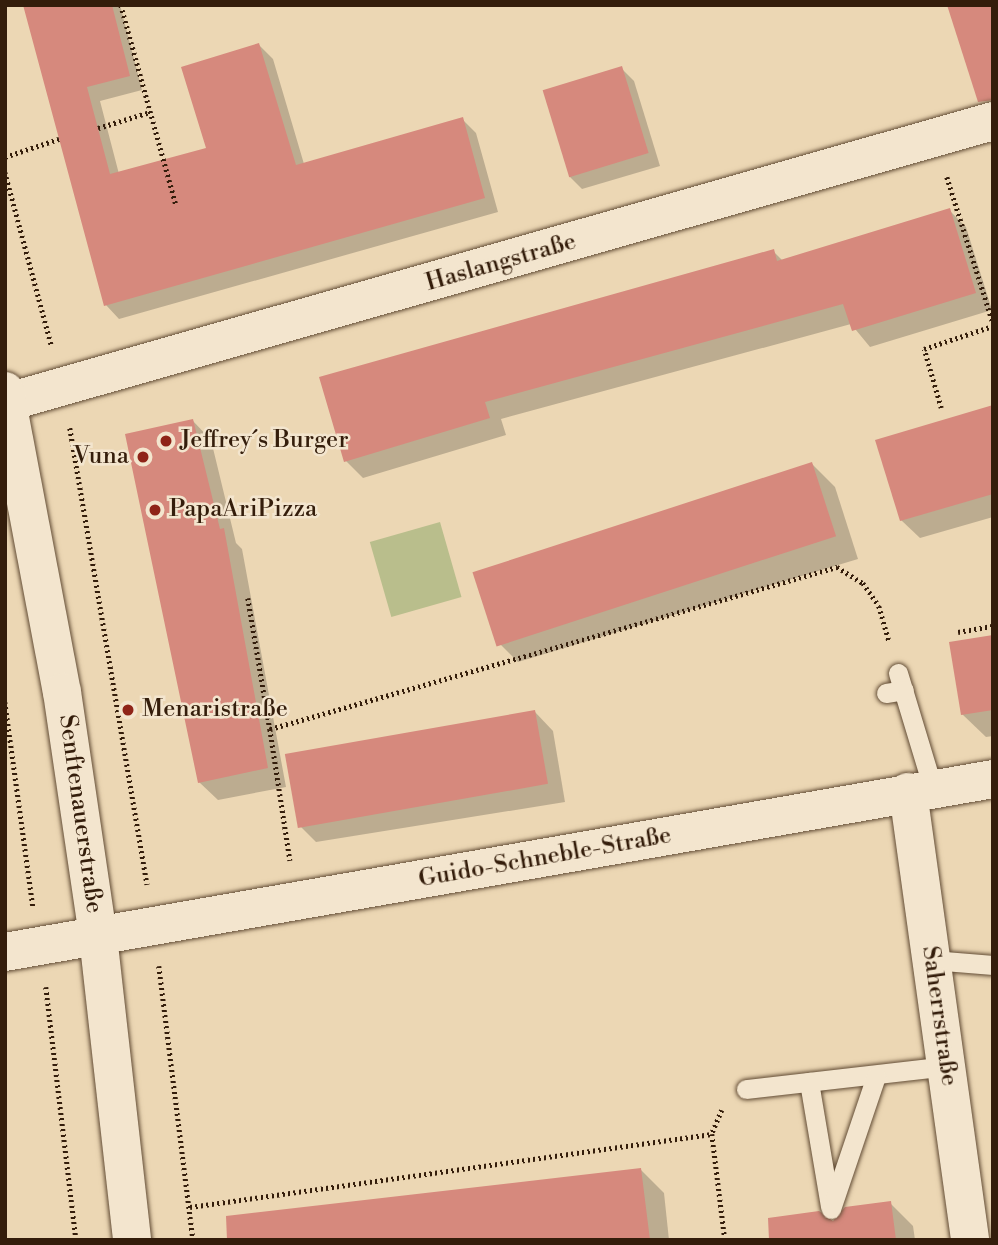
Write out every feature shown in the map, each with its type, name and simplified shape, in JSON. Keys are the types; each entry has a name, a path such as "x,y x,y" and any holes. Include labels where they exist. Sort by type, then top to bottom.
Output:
{"street":[{"name":"Haslangstraße","path":"7,397 62,389 993,121"},
{"name":"Senftenauerstraße","path":"7,397 62,692 98,936 132,1240"},
{"name":"Guido-Schneble-Straße","path":"98,936 993,779"},
{"name":"Saherrstraße","path":"920,790 932,960 970,1240"},
{"path":"5,952 98,936"}],"lane":[{"path":"896,685 920,790"},
{"path":"932,960 993,965"},
{"path":"746,1089 947,1066"},
{"path":"809,1082 831,1209 876,1076"}],"path":[{"path":"121,5 176,205"},
{"path":"97,128 150,112"},
{"path":"5,157 59,139"},
{"path":"936,139 993,324 923,349 941,408"},
{"path":"5,172 62,389 113,665 154,925 193,1240"},
{"path":"270,729 837,567 863,583 879,606 896,685"},
{"path":"248,598 297,901"},
{"path":"958,632 993,626"},
{"path":"725,1240 712,1133 722,1109 746,1089"},
{"path":"189,1207 712,1133"}],"green space":[{"path":"440,522 461,597 391,617 370,542"}],"building":[{"path":"23,5 112,5 130,76 87,87 110,174 206,148 181,67 259,43 296,165 463,117 485,198 104,306"},
{"path":"947,5 993,5 993,100 978,102"},
{"path":"622,66 649,153 569,177 543,90"},
{"path":"950,208 976,293 852,331 843,304 485,402 490,418 344,462 319,377 774,249 777,261"},
{"path":"993,405 993,494 900,521 875,440"},
{"path":"193,419 220,529 224,528 268,768 198,783 125,434"},
{"path":"812,462 836,536 497,647 472,572"},
{"path":"993,635 993,710 961,715 949,642"},
{"path":"535,710 548,784 298,828 285,754"},
{"path":"641,1168 650,1240 227,1240 226,1216"},
{"path":"891,1201 896,1240 769,1240 768,1218 819,1211 833,1221 845,1207"}],"place":[{"name":"Jeffrey´s Burger","path":"166,441"},
{"name":"Vuna","path":"143,457"},
{"name":"PapaAriPizza","path":"155,510"},
{"name":"Menaristraße","path":"128,710"}]}
